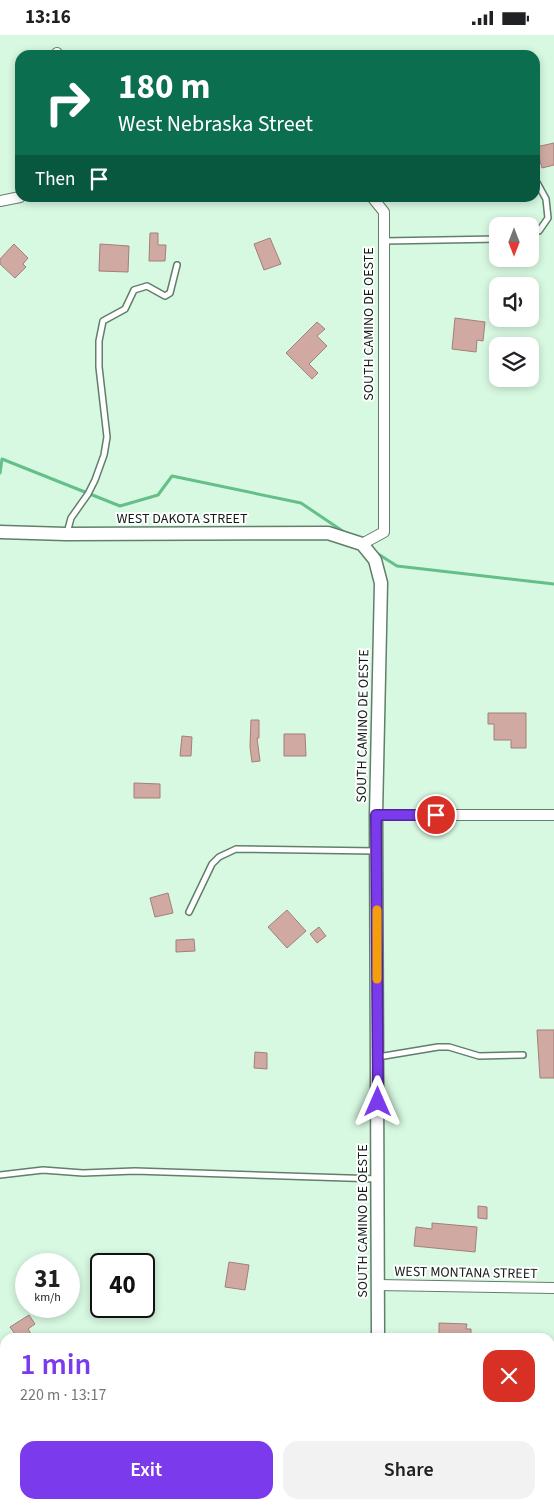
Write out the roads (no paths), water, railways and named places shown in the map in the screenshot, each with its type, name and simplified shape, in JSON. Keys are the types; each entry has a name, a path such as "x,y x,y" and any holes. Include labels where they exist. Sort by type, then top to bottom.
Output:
{"street":[{"path":"0,201 15,198"},
{"name":"SOUTH CAMINO DE OESTE","path":"376,202 384,212 384,532 362,544 375,560 381,583 376,815 378,1333"},
{"name":"WEST DAKOTA STREET","path":"0,532 66,534 328,533 362,544"},
{"path":"376,815 554,815"},
{"name":"WEST MONTANA STREET","path":"378,1285 554,1288"}],"lane":[{"path":"539,231 548,218 546,199 540,188"},
{"path":"384,241 489,239"},
{"path":"66,534 71,518 88,494 95,480 104,455 107,437 99,367 99,341 103,321 125,309 134,290 147,286 165,296 170,293 177,265"},
{"path":"189,913 212,864 219,857 236,849 376,851"},
{"path":"378,1057 438,1047 449,1047 478,1056 524,1055"},
{"path":"0,1175 43,1170 83,1173 135,1171 378,1179"}],"waterway":[{"path":"0,473 2,459 120,506 158,495 172,476 301,503 347,534"},
{"path":"375,552 397,566 554,584"}]}
